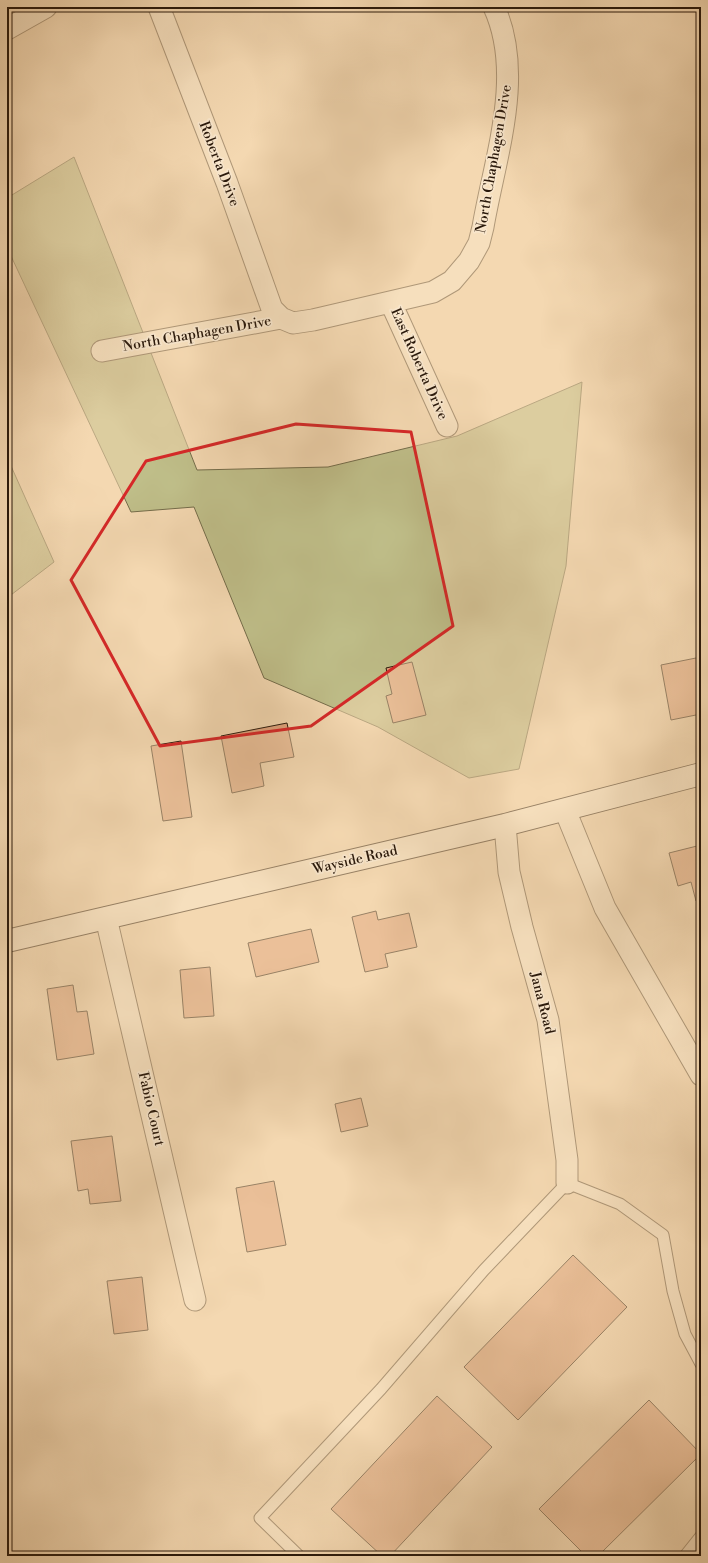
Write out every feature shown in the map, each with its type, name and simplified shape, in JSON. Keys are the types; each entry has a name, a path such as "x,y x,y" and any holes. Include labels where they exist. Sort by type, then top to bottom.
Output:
{"street":[{"path":"7,29 46,7"},
{"name":"Roberta Drive","path":"159,7 227,183 272,309 281,318"},
{"name":"North Chaphagen Drive","path":"102,351 281,318 293,323 313,320 433,292 452,281 469,261 478,243 483,227 508,97 509,72 505,43 500,19 494,7"},
{"name":"East Roberta Drive","path":"391,303 447,426"},
{"name":"Wayside Road","path":"7,940 505,825 701,774"},
{"path":"565,810 605,908 701,1075"},
{"name":"Jana Road","path":"505,825 509,872 522,927 548,1020 567,1160 567,1184"},
{"name":"Fabio Court","path":"106,918 195,1300"}],"lane":[{"path":"299,1556 260,1518 381,1389 484,1270 567,1184 620,1204 663,1235 673,1291 685,1334 701,1364"},
{"path":"685,1556 701,1536"}],"highlighted area":[{"path":"296,424 411,432 453,626 311,726 160,746 71,580 146,461"}],"shaded area":[{"path":"74,157 197,470 328,467 457,436 582,382 566,566 519,769 469,778 378,727 264,678 194,507 131,512 11,256 7,257 7,198"},
{"path":"7,457 54,562 7,598"}],"building":[{"path":"701,657 701,714 671,720 661,665"},
{"path":"412,662 426,715 393,723 386,696 392,694 386,668"},
{"path":"287,723 294,757 260,763 264,786 232,793 221,736"},
{"path":"181,741 192,817 163,821 151,746"},
{"path":"701,845 701,900 696,901 691,882 678,886 669,853"},
{"path":"376,911 378,920 409,913 417,947 385,954 388,967 365,972 352,917"},
{"path":"311,929 319,962 256,977 248,943"},
{"path":"210,967 214,1016 184,1018 180,970"},
{"path":"73,985 77,1012 87,1011 94,1054 57,1060 47,989"},
{"path":"361,1098 368,1126 341,1132 335,1104"},
{"path":"112,1136 121,1201 90,1204 88,1189 78,1191 71,1141"},
{"path":"274,1181 286,1245 247,1252 236,1188"},
{"path":"573,1255 627,1307 518,1420 464,1367"},
{"path":"142,1277 148,1330 114,1334 107,1281"},
{"path":"437,1396 492,1447 390,1556 382,1556 331,1509"},
{"path":"649,1400 701,1454 598,1556 586,1556 539,1509"}]}
